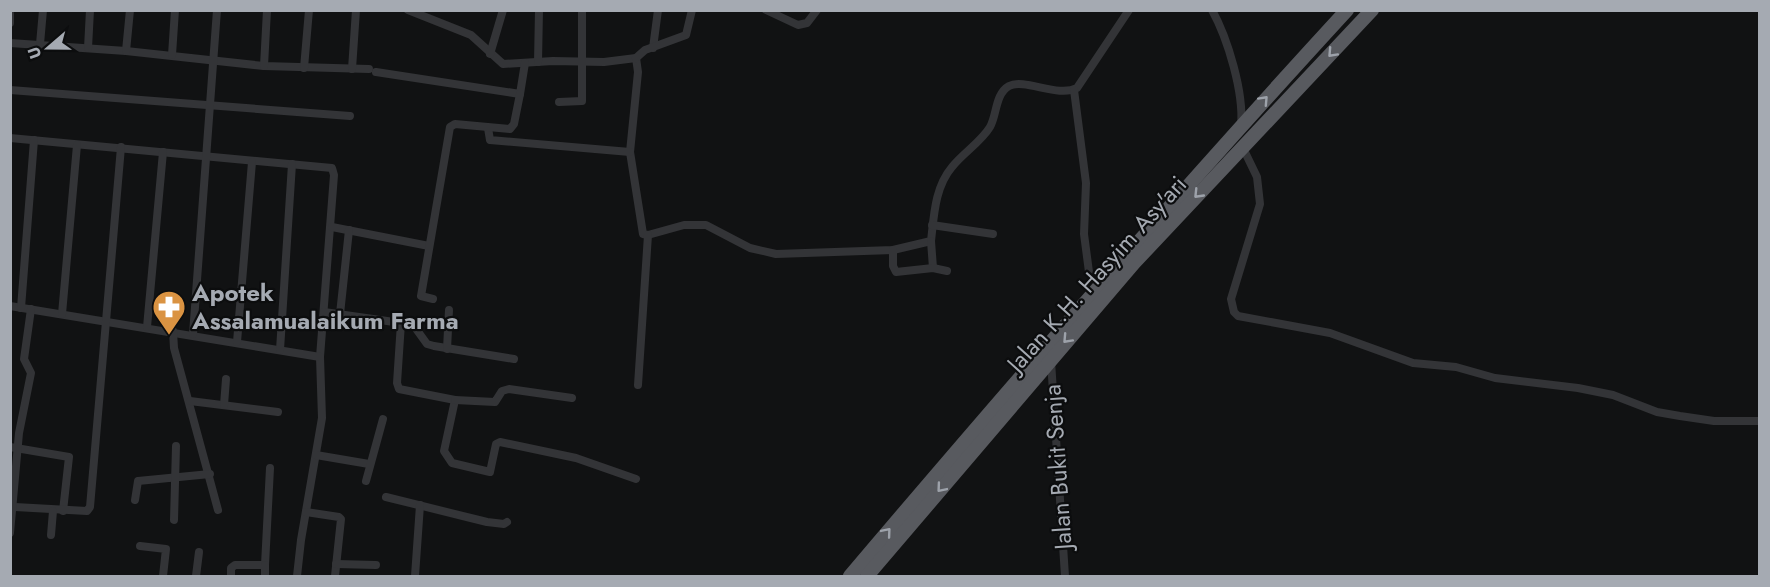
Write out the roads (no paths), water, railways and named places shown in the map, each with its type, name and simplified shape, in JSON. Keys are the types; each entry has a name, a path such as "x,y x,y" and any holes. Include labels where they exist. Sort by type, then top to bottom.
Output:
{"highway":[{"name":"Jalan K.H. Hasyim Asy'ari","path":"850,576 1056,334 1241,125 1347,10"},
{"path":"1327,33 1343,29 1360,10"},
{"name":"Jalan K.H. Hasyim Asy'ari","path":"867,576 1050,358 1158,236 1372,10"}],"street":[{"path":"40,44 43,10"},
{"path":"88,48 90,10"},
{"path":"126,51 130,10"},
{"path":"172,55 175,10"},
{"path":"193,334 217,10"},
{"path":"264,66 267,10"},
{"path":"304,68 309,10"},
{"path":"352,69 356,10"},
{"path":"408,10 471,35 500,63 581,62 636,58 653,48 686,35 692,10"},
{"path":"490,54 503,10"},
{"path":"537,62 539,10"},
{"path":"559,102 582,102 582,10"},
{"path":"653,48 658,10"},
{"path":"769,11 798,25 807,22 817,10"},
{"path":"1089,272 1084,227 1086,183 1074,90 1111,41 1129,10"},
{"path":"1212,10 1222,31 1240,96 1241,125"},
{"path":"10,14 10,23"},
{"path":"10,43 172,55 264,66 373,70 520,94"},
{"path":"636,58 638,72 630,152 642,232 648,235 698,224 718,230 737,242 767,253 894,250 931,240"},
{"path":"433,300 421,297 450,127 455,124 506,129 513,127 525,63"},
{"path":"933,268 932,225 944,179 990,126 997,105 1009,87 1074,90"},
{"path":"10,90 350,116"},
{"path":"488,128 490,140 630,152"},
{"path":"10,138 121,147 252,162 330,167 333,171 332,226 320,357 323,408 297,576"},
{"path":"21,308 34,140"},
{"path":"62,314 77,145"},
{"path":"15,507 53,511 89,510 121,147"},
{"path":"1243,148 1257,177 1260,204 1231,298 1232,307 1238,316 1337,335 1413,363 1456,367 1495,378 1578,388 1613,395 1657,411 1680,416 1714,421 1760,421"},
{"path":"147,327 163,152"},
{"path":"237,342 252,162"},
{"path":"280,350 292,164"},
{"path":"932,225 993,234"},
{"path":"332,226 429,246"},
{"path":"340,314 350,230"},
{"path":"638,385 648,235"},
{"path":"894,250 894,271 933,268 947,271"},
{"path":"10,306 193,334 320,357"},
{"path":"11,531 15,507 15,447 32,373 24,359 31,309"},
{"path":"447,349 449,310"},
{"path":"324,312 414,326 427,344 514,359"},
{"path":"401,323 397,383 399,389 455,399 495,402 501,391 509,389 572,398"},
{"path":"173,331 174,348 218,510"},
{"name":"Jalan Bukit Senja","path":"1050,358 1065,576"},
{"path":"224,405 226,379"},
{"path":"455,399 444,451 452,463 490,472 496,444 500,442 576,458 636,479"},
{"path":"190,401 278,412"},
{"path":"366,481 383,419"},
{"path":"174,520 176,446"},
{"path":"15,447 69,457 63,511"},
{"path":"316,455 369,464"},
{"path":"265,576 270,468"},
{"path":"135,500 138,481 210,474"},
{"path":"386,497 488,522 507,522"},
{"path":"414,576 420,505"},
{"path":"51,535 53,511"},
{"path":"306,512 341,519 335,576"},
{"path":"140,546 166,549 163,576"},
{"path":"196,576 199,552"},
{"path":"336,564 376,565"},
{"path":"231,576 231,568 235,565 265,565"}],"place":[{"name":"Apotek Assalamualaikum Farma","path":"169,336"}]}
